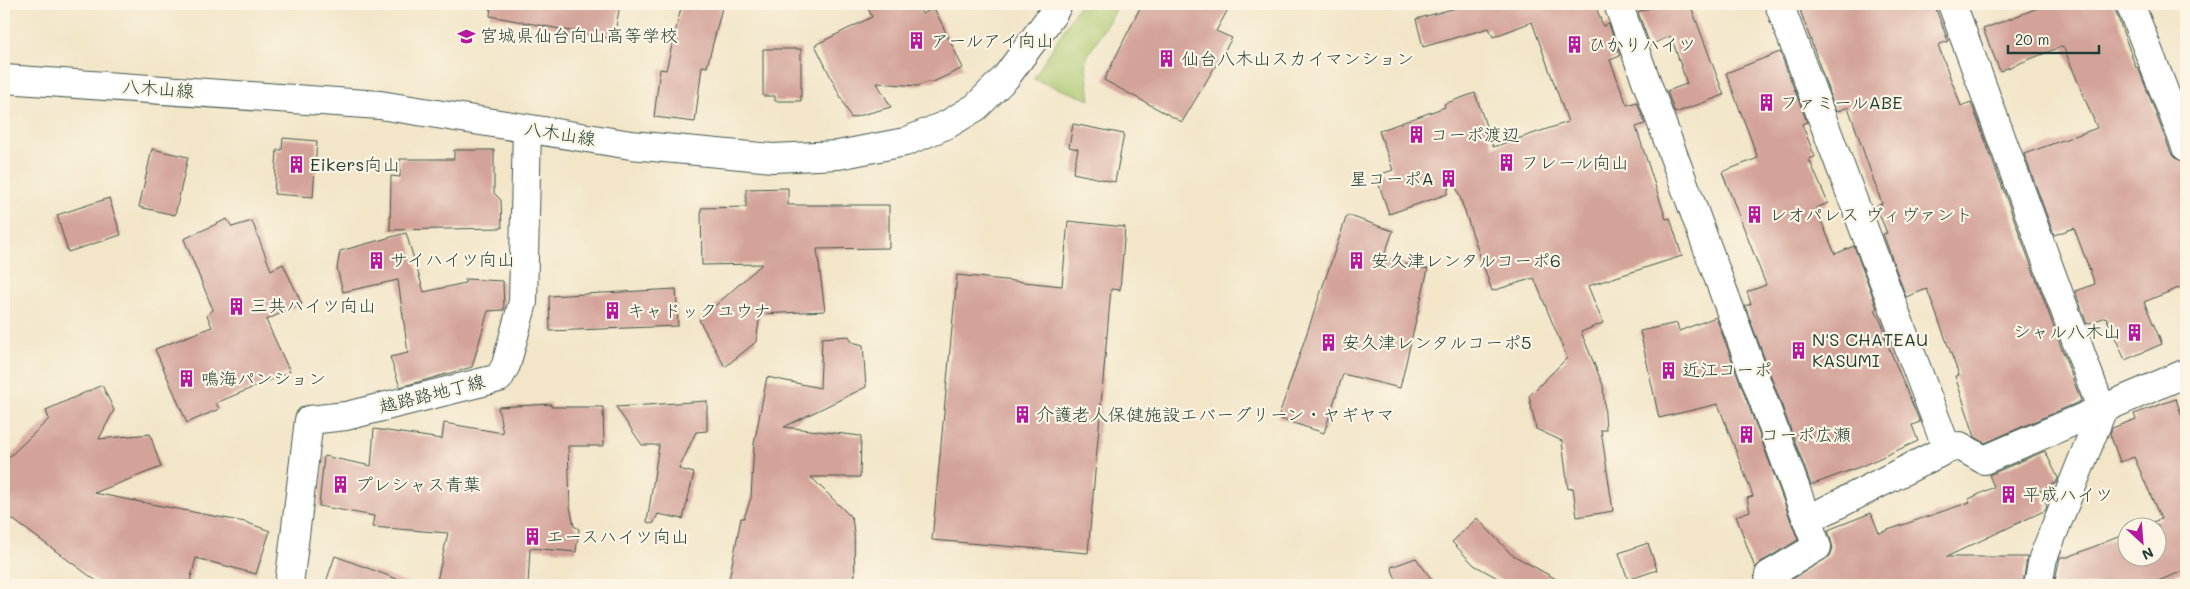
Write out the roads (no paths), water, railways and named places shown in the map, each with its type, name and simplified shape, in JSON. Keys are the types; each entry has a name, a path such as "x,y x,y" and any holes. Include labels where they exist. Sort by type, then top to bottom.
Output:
{"street":[{"name":"八木山線","path":"4,80 380,105 631,145 774,158 838,155 905,142 948,124 976,107 1006,77 1058,4"},
{"path":"1618,4 1817,547 1769,575"},
{"path":"1779,4 1947,449"},
{"path":"1952,4 2102,411"},
{"path":"2130,4 2186,147"},
{"name":"越路路地丁線","path":"289,585 309,420 346,416 499,378 506,365 523,302 527,129"},
{"path":"2038,585 2043,558 2102,411 2145,374 2186,354"},
{"path":"1807,520 1947,449 1960,446 1984,460 2102,411 2186,373"}],"place":[{"name":"宮城県仙台向山高等学校","path":"466,36"},
{"name":"アールアイ向山","path":"917,41"},
{"name":"ひかりハイツ","path":"1574,45"},
{"name":"仙台八木山スカイマンション","path":"1167,59"},
{"name":"ファミールABE","path":"1766,103"},
{"name":"コーポ渡辺","path":"1416,135"},
{"name":"フレール向山","path":"1507,163"},
{"name":"Eikers向山","path":"296,165"},
{"name":"星コーポA","path":"1448,179"},
{"name":"レオパレス ヴィヴァント","path":"1755,215"},
{"name":"サイハイツ向山","path":"376,260"},
{"name":"安久津レンタルコーポ6","path":"1357,261"},
{"name":"三共ハイツ向山","path":"236,306"},
{"name":"キャドックユウナ","path":"613,311"},
{"name":"シャル八木山","path":"2135,332"},
{"name":"安久津レンタルコーポ5","path":"1328,343"},
{"name":"N'S CHATEAU KASUMI","path":"1798,350"},
{"name":"近江コーポ","path":"1668,370"},
{"name":"鳴海パンション","path":"187,379"},
{"name":"介護老人保健施設エバーグリーン・ヤギヤマ","path":"1022,415"},
{"name":"コーポ広瀬","path":"1747,435"},
{"name":"プレシャス青葉","path":"341,485"},
{"name":"平成ハイツ","path":"2009,495"},
{"name":"エースハイツ向山","path":"532,537"}]}
